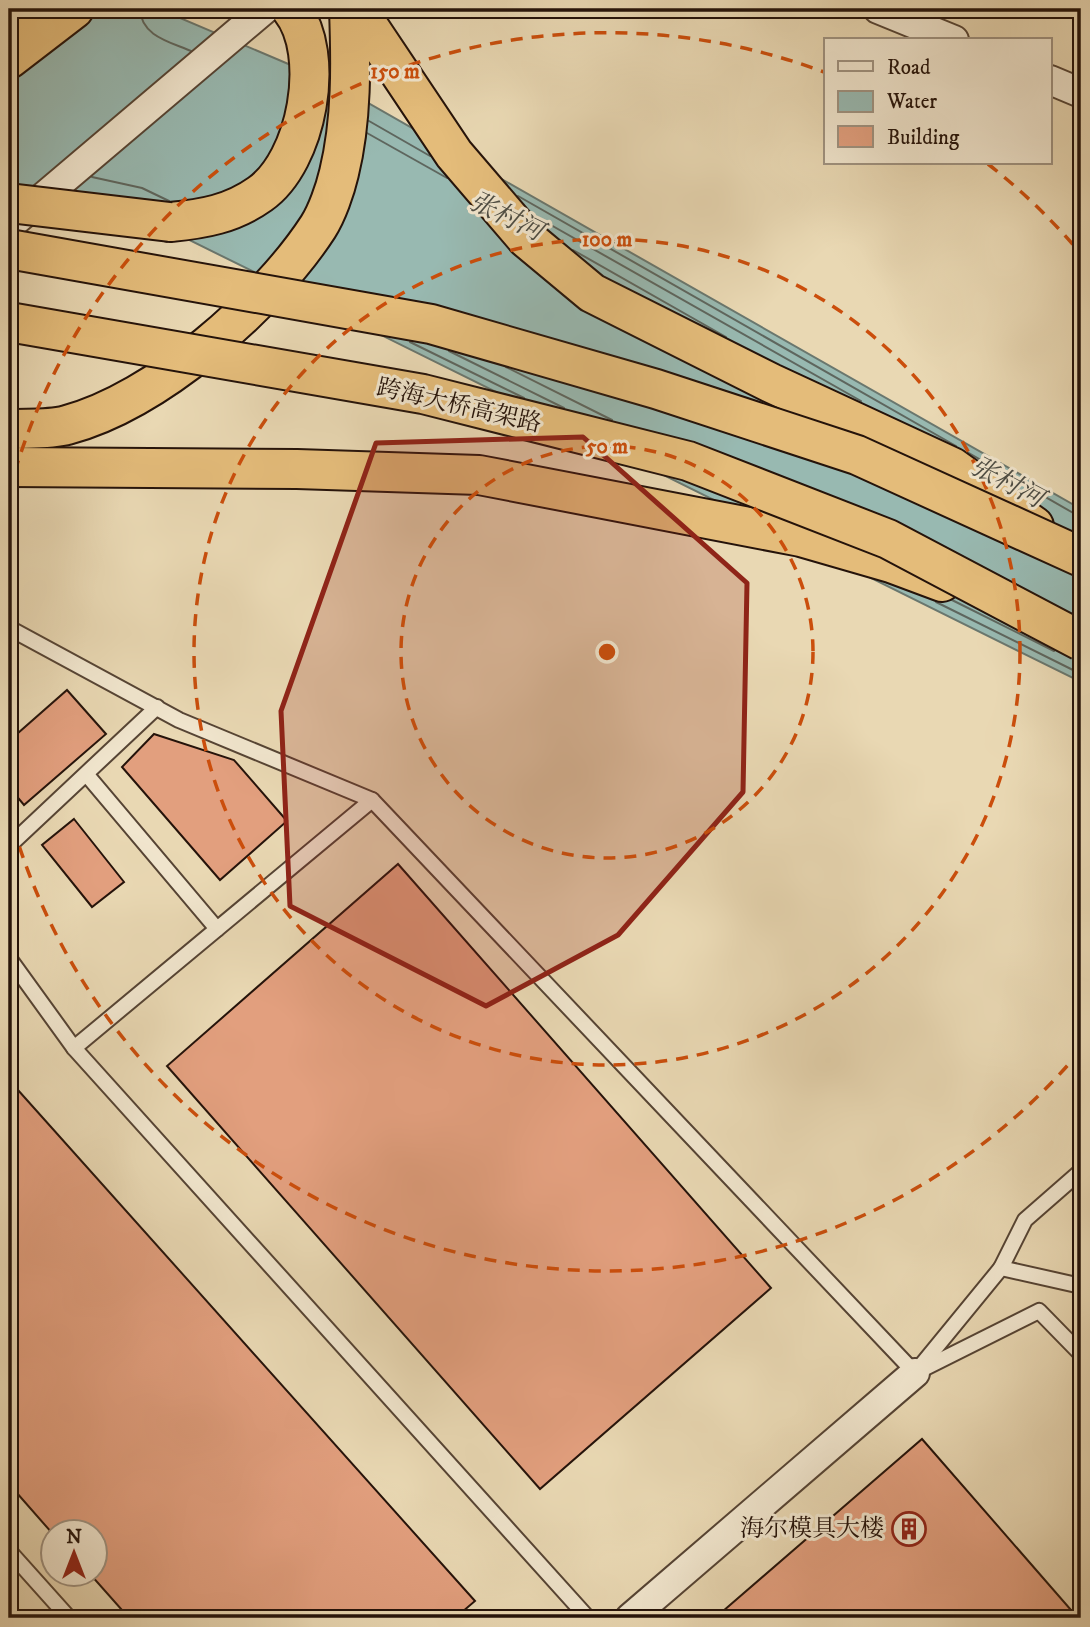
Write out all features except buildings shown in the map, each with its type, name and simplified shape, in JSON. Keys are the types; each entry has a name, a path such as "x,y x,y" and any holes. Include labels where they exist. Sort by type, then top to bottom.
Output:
{"highway":[{"path":"9,18 20,9"},
{"path":"9,59 74,9"},
{"path":"9,203 170,222 210,218 240,207 263,193 285,169 306,116 310,89 308,54 297,17 291,9"},
{"path":"9,429 66,425 123,403 213,343 282,275 319,225 339,173 351,85 349,9"},
{"path":"357,9 454,154 526,238 592,293 771,383 952,467 1071,551"},
{"path":"9,249 444,327 656,389 858,455 1071,551"},
{"name":"跨海大桥高架路","path":"9,322 423,394 688,461 888,539 1081,641"},
{"path":"9,467 297,469 480,475 801,537 891,563 1036,617"}],"street":[{"path":"9,226 265,9"},
{"path":"878,9 949,38"},
{"path":"1052,81 1081,93"},
{"path":"630,1618 915,1373"}],"lane":[{"path":"9,628 180,720 372,800 915,1373"},
{"path":"9,846 157,707"},
{"path":"87,775 217,929"},
{"path":"74,1048 372,800"},
{"path":"9,958 74,1048 588,1618"},
{"path":"915,1373 1001,1268 1025,1220 1081,1171"},
{"path":"1001,1268 1081,1286"},
{"path":"915,1373 1038,1311 1081,1354"},
{"path":"9,1551 69,1618"}],"highlighted area":[{"path":"583,437 747,583 743,792 618,935 486,1006 290,906 281,711 376,443"}],"water":[{"name":"张村河","path":"9,9 159,9 333,83 1081,509 1081,682 135,213 9,185"}],"place":[{"name":"海尔模具大楼","path":"909,1529"}]}
